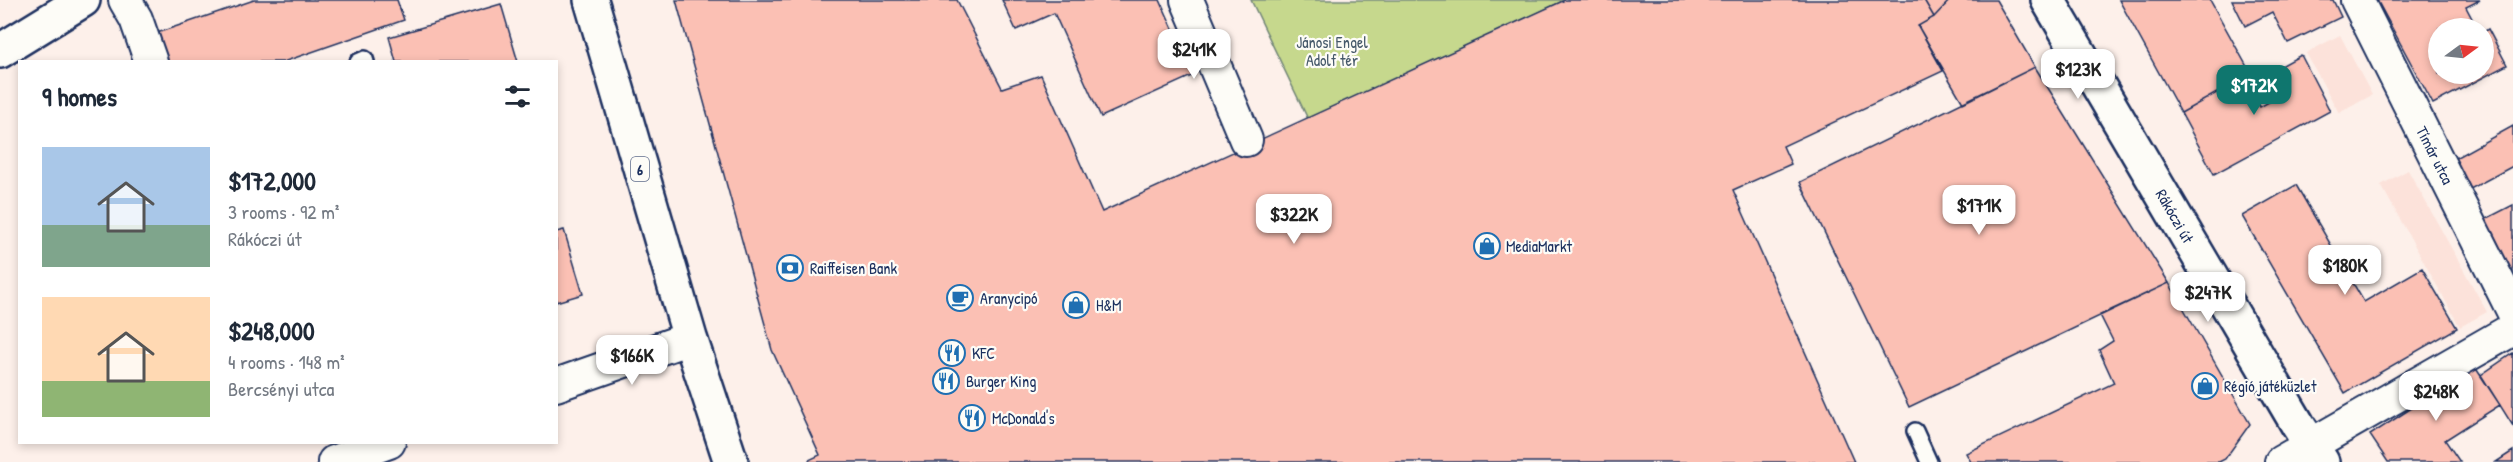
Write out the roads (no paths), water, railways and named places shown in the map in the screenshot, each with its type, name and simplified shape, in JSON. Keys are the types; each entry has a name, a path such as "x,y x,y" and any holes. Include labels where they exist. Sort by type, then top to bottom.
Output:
{"street":[{"path":"0,51 83,0"},
{"path":"125,0 136,19 150,60"},
{"name":"6","path":"591,0 690,338 731,462"},
{"path":"1187,0 1246,140"},
{"name":"Rákóczi út","path":"2048,0 2316,453"},
{"name":"Tímár utca","path":"2357,0 2513,311"},
{"path":"2280,462 2316,453 2513,329"},
{"path":"558,384 690,338"},
{"path":"347,453 381,444"}],"lane":[{"path":"1915,431 1929,462"}],"place":[{"name":"MediaMarkt","path":"1487,246"},
{"name":"Raiffeisen Bank","path":"790,268"},
{"name":"Aranycipó","path":"960,298"},
{"name":"H&M","path":"1076,305"},
{"name":"KFC","path":"952,353"},
{"name":"Burger King","path":"946,381"},
{"name":"Régió játéküzlet","path":"2205,386"},
{"name":"McDonald's","path":"972,418"}],"park label":[{"name":"Jánosi Engel Adolf tér","path":"1332,51"}]}
